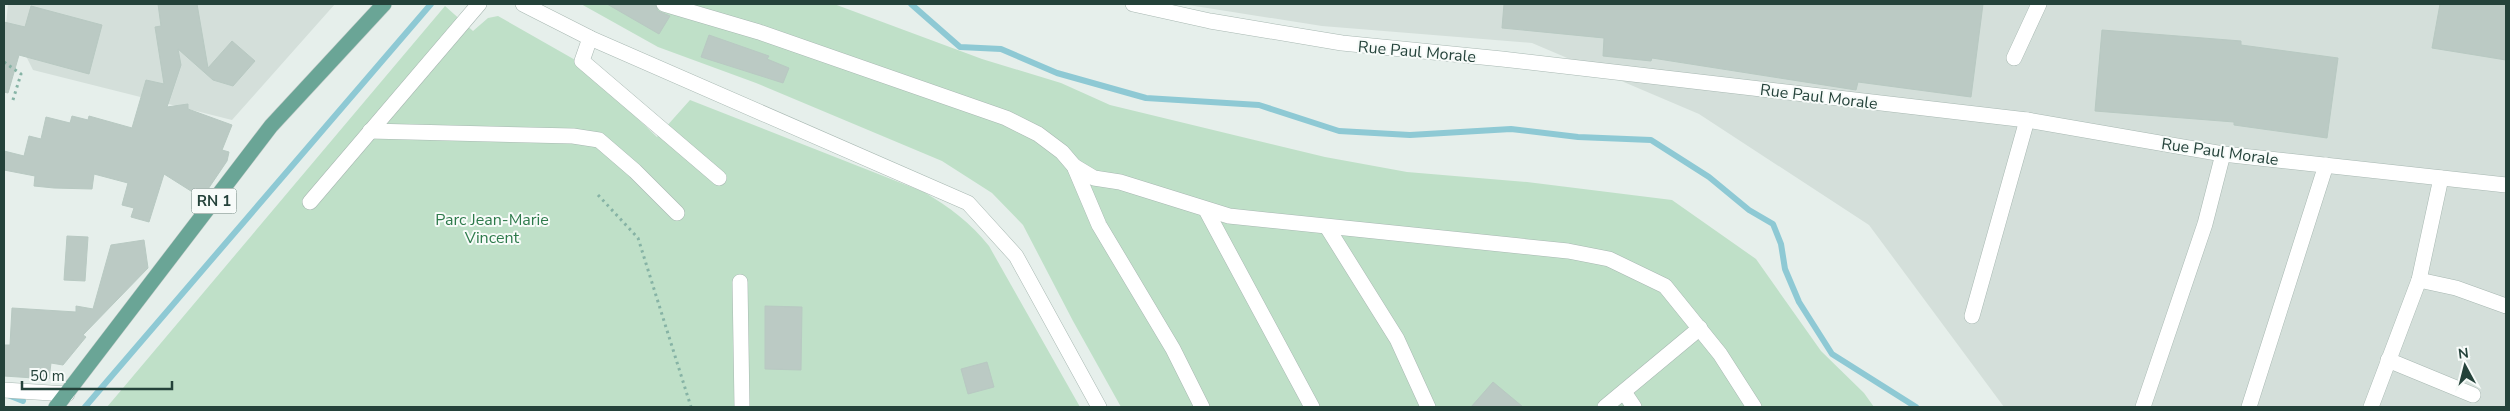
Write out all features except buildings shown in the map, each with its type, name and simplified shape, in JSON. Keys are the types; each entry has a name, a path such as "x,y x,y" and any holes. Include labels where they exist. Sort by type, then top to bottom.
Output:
{"main road":[{"name":"RN 1","path":"56,407 271,126 384,4"}],"street":[{"path":"310,202 479,4"},
{"path":"523,4 590,38 968,203 1016,256 1099,407"},
{"path":"664,4 759,32 1006,118 1038,134 1062,152 1074,166 1099,226 1173,349 1202,407"},
{"name":"Rue Paul Morale","path":"1133,4 1210,21 1342,43 1502,59 2027,120 2223,154 2506,185"},
{"path":"2014,58 2039,4"},
{"path":"590,38 582,61 719,178"},
{"path":"1972,316 2027,120"},
{"path":"370,130 573,136 598,140 635,171 678,213"},
{"path":"2143,407 2205,224 2223,154"},
{"path":"2249,407 2326,165"},
{"path":"1074,166 1094,178 1120,182 1229,216 1568,251 1609,259 1665,286 1720,354 1754,407"},
{"path":"2371,407 2419,280 2441,178"},
{"path":"1206,210 1312,407"},
{"path":"1327,227 1397,339 1428,407"},
{"path":"2419,280 2456,288 2506,306"},
{"path":"740,282 742,407"},
{"path":"1605,407 1700,328"},
{"path":"2388,360 2473,395"},
{"path":"4,390 67,394"},
{"path":"1624,392 1634,407"}],"path":[{"path":"4,62 21,74 12,103"},
{"path":"598,195 638,238 691,407"}],"shaded area":[{"path":"8,4 335,4 232,120 33,70 23,50 4,46"},
{"path":"1182,4 2506,4 2506,407 2004,407 1869,225 1699,114 1532,43 1322,26"}],"green space":[{"path":"581,4 834,4 982,59 1061,83 1110,105 1325,157 1407,172 1527,182 1672,200 1756,259 1821,351 1864,393 1874,407 1121,407 1023,225 992,193 942,161 756,83 658,47"},
{"name":"Parc Jean-Marie Vincent","path":"445,6 473,31 488,18 498,16 577,61 657,137 690,100 924,192 967,223 989,246 1080,407 107,407"}],"waterway":[{"path":"85,407 431,4"},
{"path":"911,4 960,47 1001,49 1057,73 1146,98 1259,105 1339,131 1410,135 1511,129 1578,137 1651,140 1709,177 1749,210 1773,224 1781,244 1785,269 1799,302 1832,354 1916,407"},
{"path":"8,395 23,401"}]}
